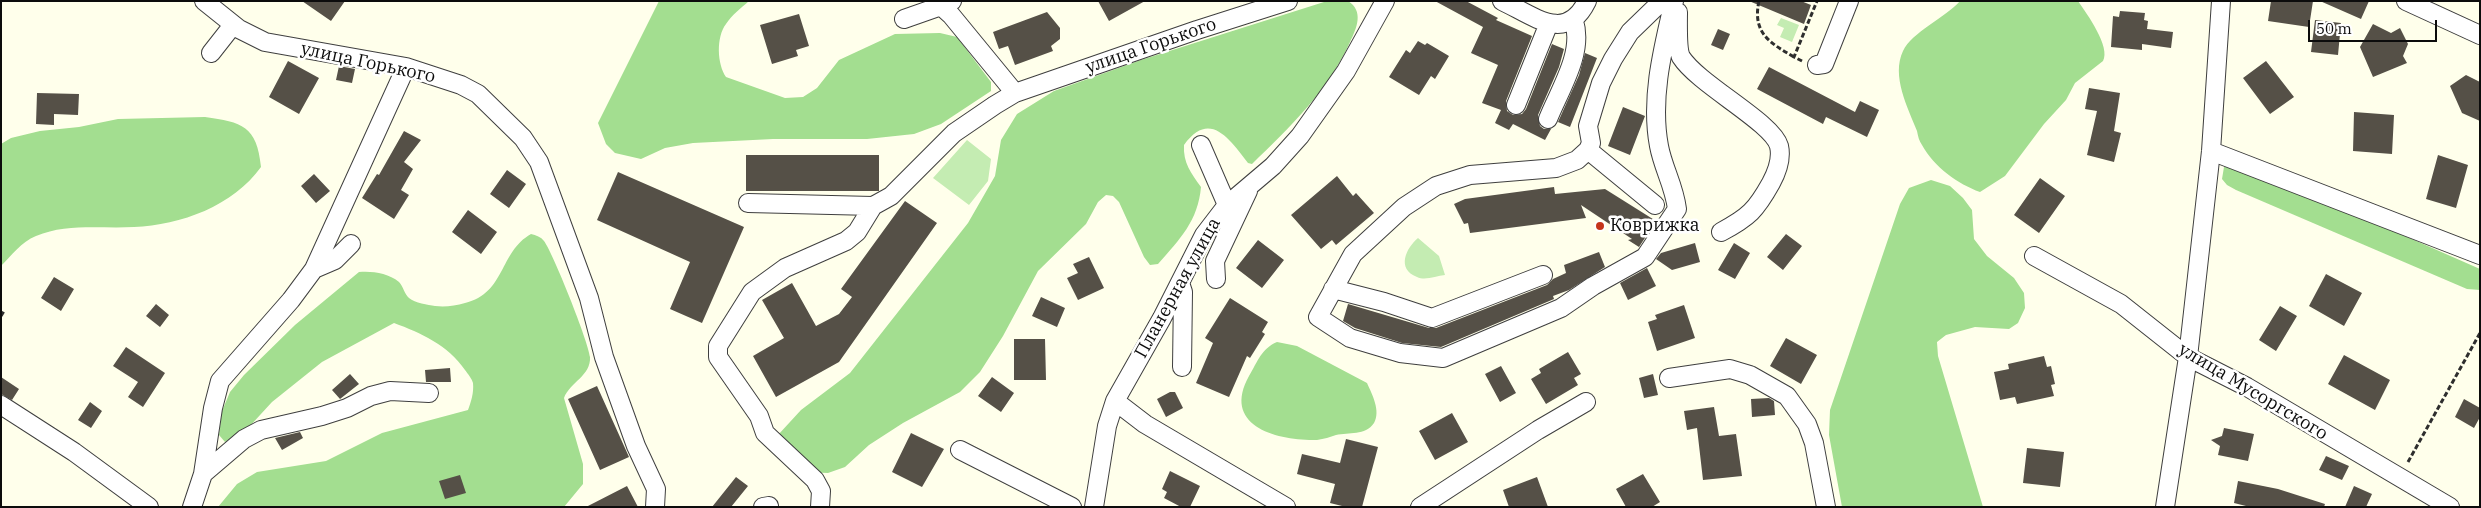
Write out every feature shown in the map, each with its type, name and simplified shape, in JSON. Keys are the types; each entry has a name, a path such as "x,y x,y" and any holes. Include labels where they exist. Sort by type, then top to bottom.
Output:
{"street":[{"name":"улица Горького","path":"204,1 233,25 265,42 406,67 461,85 478,94 523,138 539,162 589,298 604,356 636,446 656,489 655,507"},
{"name":"улица Горького","path":"873,206 890,196 954,133 1015,92 1288,1"},
{"name":"Планерная улица","path":"1094,507 1106,426 1115,401 1180,283 1204,235 1227,205 1250,188 1300,136 1346,71 1385,1"},
{"path":"1502,1 1549,23 1564,24 1581,15 1588,1"},
{"path":"1662,1 1630,32 1601,83 1588,126 1591,143 1588,150 1577,160 1556,168 1470,175 1436,186 1404,207 1354,254 1318,317 1350,338 1400,353 1443,358 1562,308 1593,286 1645,257 1677,209 1674,190 1659,147 1656,123 1657,83 1676,1"},
{"path":"1676,1 1680,55 1691,70 1767,130 1778,145 1780,159 1776,174 1757,209 1739,223 1721,232"},
{"path":"1816,65 1824,64 1849,1"},
{"path":"2165,507 2188,357 2210,151 2221,1"},
{"path":"2406,1 2480,35"},
{"path":"904,19 946,4 951,15 1015,92"},
{"path":"1548,119 1575,51 1577,31 1574,20"},
{"path":"1516,105 1549,23"},
{"path":"211,53 233,25"},
{"path":"192,507 204,474 213,408 220,381 284,308 314,269 406,67"},
{"path":"1201,145 1227,205"},
{"path":"1588,150 1655,205"},
{"path":"2210,151 2480,255"},
{"path":"1216,278 1215,261 1250,188"},
{"path":"748,203 873,206"},
{"path":"820,507 821,491 815,480 765,434 759,416 718,357 718,346 752,292 785,268 846,241 857,232 873,206"},
{"path":"314,269 336,260 351,244"},
{"name":"улица Мусоргского","path":"2034,256 2121,304 2188,357 2247,387 2450,507"},
{"path":"1333,290 1384,302 1432,318 1543,275"},
{"path":"1180,283 1183,292 1182,367"},
{"path":"1669,378 1730,370 1750,375 1787,396 1807,424 1814,443 1826,507"},
{"path":"204,474 244,439 261,430 339,411 372,396 390,391 429,393"},
{"path":"1115,401 1145,424 1286,507"},
{"path":"1420,507 1538,430 1586,402"},
{"path":"1,405 74,452 149,507"},
{"path":"960,450 1072,507"}],"path":[{"path":"1760,1 1757,17 1765,37 1772,44 1794,57 1816,65"},
{"path":"1794,57 1817,1"},
{"path":"1,316 4,311"},
{"path":"2399,478 2480,333"}],"green space":[{"path":"659,1 749,1 731,18 723,29 719,43 719,58 723,72 726,77 785,98 803,97 817,88 839,60 895,34 940,33 957,37 991,82 991,91 941,124 914,134 867,139 773,139 693,143 665,148 641,159 615,153 606,144 598,123"},
{"path":"1348,1 1353,5 1358,15 1357,26 1331,77 1307,108 1252,164 1248,163 1227,138 1211,129 1202,129 1193,134 1184,145 1186,163 1201,187 1199,199 1187,229 1158,264 1150,265 1144,257 1119,202 1113,196 1106,195 1098,202 1086,224 1038,271 1003,336 980,372 960,392 903,423 869,445 845,467 828,473 802,472 778,435 801,410 850,373 968,223 995,176 1001,140 1017,114 1054,91 1141,60 1324,2"},
{"path":"1960,1 2078,1 2101,39 2105,55 2103,61 2075,83 2066,100 2044,124 2005,176 1980,192 1947,174 1927,153 1919,140 1905,102 1900,81 1900,61 1907,44"},
{"path":"1781,18 1799,25 1792,42 1780,37 1784,28 1777,25"},
{"path":"205,117 238,124 251,134 256,143 261,167 236,193 205,211 170,222 134,227 84,227 48,232 26,242 1,266 1,144 11,138 40,131 79,127 118,119"},
{"path":"967,140 991,159 988,181 969,205 933,178"},
{"path":"2231,166 2364,218 2480,269 2480,290 2467,289 2236,190 2227,185 2222,179 2224,167"},
{"path":"1931,180 1950,186 1963,198 1972,210 1974,239 1987,256 2014,278 2024,293 2025,308 2018,323 2009,329 1975,327 1946,335 1937,342 1938,356 1983,507 1842,507 1829,435 1830,410 1900,204 1909,188"},
{"path":"531,234 541,238 549,249 577,317 590,357 584,374 567,392 564,398 583,464 583,484 564,507 218,507 237,484 257,472 326,461 382,433 468,410 473,394 473,383 458,361 433,341 394,323 322,362 272,402 249,427 225,442 219,435 222,411 230,392 244,375 295,325 359,272 375,272 390,276 399,282 409,298 418,302 439,306 458,305 478,298 488,291 513,251"},
{"path":"1418,238 1439,256 1445,275 1420,278 1407,269 1405,258 1410,247"},
{"path":"1277,342 1297,346 1367,383 1377,413 1374,423 1361,432 1336,435 1317,440 1301,440 1286,437 1257,427 1248,418 1242,407 1242,393 1260,356 1267,348"}],"building":[{"path":"302,1 345,1 331,21"},
{"path":"1098,1 1145,1 1109,21"},
{"path":"1435,1 1466,1 1498,18 1496,20 1532,36 1506,101 1507,111 1513,115 1522,114 1526,109 1552,44 1564,49 1559,67 1538,115 1540,126 1544,129 1551,129 1545,140 1513,124 1509,130 1495,123 1501,110 1482,103 1498,65 1471,53 1483,27"},
{"path":"1749,1 1801,1 1811,5 1804,24"},
{"path":"2271,1 2313,1 2309,27 2268,21"},
{"path":"2320,1 2369,1 2361,19"},
{"path":"2120,11 2145,13 2144,20 2148,21 2147,29 2173,32 2171,48 2142,44 2142,50 2111,47 2113,16 2119,17"},
{"path":"1047,12 1060,28 1060,39 1051,46 1053,51 1015,65 1008,46 999,49 993,32"},
{"path":"799,14 809,46 796,50 798,56 772,64 760,25"},
{"path":"2315,20 2341,23 2338,55 2311,52"},
{"path":"2373,24 2391,33 2400,28 2408,44 2403,56 2407,63 2373,77 2360,47"},
{"path":"1718,29 1730,34 1723,50 1711,45"},
{"path":"1418,41 1425,45 1427,43 1449,56 1435,79 1431,76 1419,95 1389,77 1406,50 1410,53"},
{"path":"1585,53 1597,58 1570,127 1558,122 1579,75"},
{"path":"288,61 319,78 299,114 269,97"},
{"path":"2266,61 2294,97 2270,114 2243,78"},
{"path":"339,66 355,69 352,83 336,80"},
{"path":"1769,67 1855,112 1860,101 1879,110 1867,137 1826,117 1823,124 1757,89"},
{"path":"2466,75 2480,82 2480,121 2462,113 2450,86"},
{"path":"2089,88 2120,93 2114,131 2121,133 2114,162 2087,155 2097,111 2085,109"},
{"path":"37,93 79,94 78,115 54,114 54,125 36,124"},
{"path":"1623,107 1645,116 1630,155 1608,146"},
{"path":"2354,112 2394,115 2392,154 2353,151"},
{"path":"404,131 421,140 404,162 413,169 401,190 409,195 394,219 362,198 377,174 379,175"},
{"path":"746,155 879,155 879,191 746,191"},
{"path":"2438,155 2468,165 2456,208 2426,199"},
{"path":"507,170 526,184 509,208 490,194"},
{"path":"618,172 744,227 702,323 670,309 690,262 597,220"},
{"path":"314,174 330,191 316,203 301,186"},
{"path":"1337,176 1353,196 1356,193 1374,213 1336,245 1332,240 1321,249 1291,215"},
{"path":"2040,178 2065,196 2039,233 2014,215"},
{"path":"1554,187 1555,194 1605,189 1656,221 1639,247 1628,240 1632,239 1581,205 1586,218 1470,233 1468,223 1464,224 1454,204 1465,199"},
{"path":"905,201 937,223 839,362 776,397 753,356 784,338 762,300 792,283 816,326 839,314 852,297 841,289"},
{"path":"468,210 497,232 481,254 452,232"},
{"path":"1786,234 1802,246 1783,270 1767,257"},
{"path":"1258,240 1284,260 1262,288 1236,268"},
{"path":"1695,243 1700,262 1672,270 1656,259 1661,253"},
{"path":"1734,243 1750,253 1735,279 1718,270"},
{"path":"1599,252 1605,267 1569,290 1553,296 1554,299 1441,347 1402,343 1355,328 1343,321 1348,304 1429,328 1436,328 1547,285 1553,279 1566,273 1564,265"},
{"path":"1089,257 1104,288 1078,300 1067,278 1078,273 1073,264"},
{"path":"1647,268 1656,286 1628,300 1620,283"},
{"path":"2326,274 2362,293 2344,326 2309,306"},
{"path":"54,277 74,289 61,311 41,298"},
{"path":"1041,297 1065,308 1057,327 1032,316"},
{"path":"1230,298 1268,322 1262,332 1265,334 1250,358 1247,356 1229,397 1196,383 1213,343 1205,338"},
{"path":"156,304 169,315 160,327 146,316"},
{"path":"1684,305 1695,338 1657,351 1648,322 1657,319 1655,315"},
{"path":"2280,306 2297,316 2276,351 2259,340"},
{"path":"1786,338 1817,355 1801,384 1770,366"},
{"path":"1014,339 1045,339 1046,380 1014,380"},
{"path":"126,347 165,373 143,407 128,397 138,382 113,366"},
{"path":"1568,352 1581,374 1574,378 1578,385 1546,404 1531,379 1541,373 1539,369"},
{"path":"2344,355 2390,380 2375,410 2328,384"},
{"path":"2044,356 2047,367 2051,366 2055,384 2051,385 2054,396 2017,404 2015,397 2000,400 1994,372 2009,369 2008,364"},
{"path":"1501,366 1516,393 1500,402 1485,374"},
{"path":"450,368 451,382 426,382 425,370"},
{"path":"350,374 359,384 340,399 332,390"},
{"path":"1653,374 1658,395 1644,398 1639,378"},
{"path":"1,377 19,389 12,400 1,394"},
{"path":"992,377 1014,393 1001,412 978,396"},
{"path":"597,386 629,457 600,470 568,399"},
{"path":"1170,392 1175,392 1183,408 1166,417 1157,399"},
{"path":"1769,398 1774,401 1775,415 1752,417 1751,399"},
{"path":"2464,399 2480,408 2480,417 2474,428 2455,417"},
{"path":"90,402 102,411 91,428 78,420"},
{"path":"1714,407 1719,436 1736,434 1742,476 1703,480 1697,428 1687,430 1684,411"},
{"path":"1452,413 1468,442 1435,460 1419,431"},
{"path":"2224,428 2254,434 2248,461 2218,455 2220,446 2211,440 2222,436"},
{"path":"300,432 303,438 282,450 275,438"},
{"path":"911,433 944,449 922,487 892,472"},
{"path":"1346,439 1378,447 1362,507 1346,507 1330,503 1335,484 1297,474 1302,454 1340,463"},
{"path":"2027,448 2064,452 2060,487 2023,483"},
{"path":"2326,456 2349,466 2342,480 2319,470"},
{"path":"1170,471 1200,486 1190,507 1181,507 1164,498 1167,492 1162,489"},
{"path":"1643,474 1660,502 1652,507 1626,507 1616,489"},
{"path":"460,475 466,493 445,499 439,481"},
{"path":"736,477 748,486 731,507 712,507"},
{"path":"1537,477 1548,507 1509,507 1503,490"},
{"path":"2238,481 2278,489 2325,504 2324,507 2250,507 2234,503"},
{"path":"627,486 638,507 586,507"},
{"path":"2354,486 2372,494 2366,507 2345,507"}],"place":[{"name":"Коврижка","path":"1600,226"}]}
